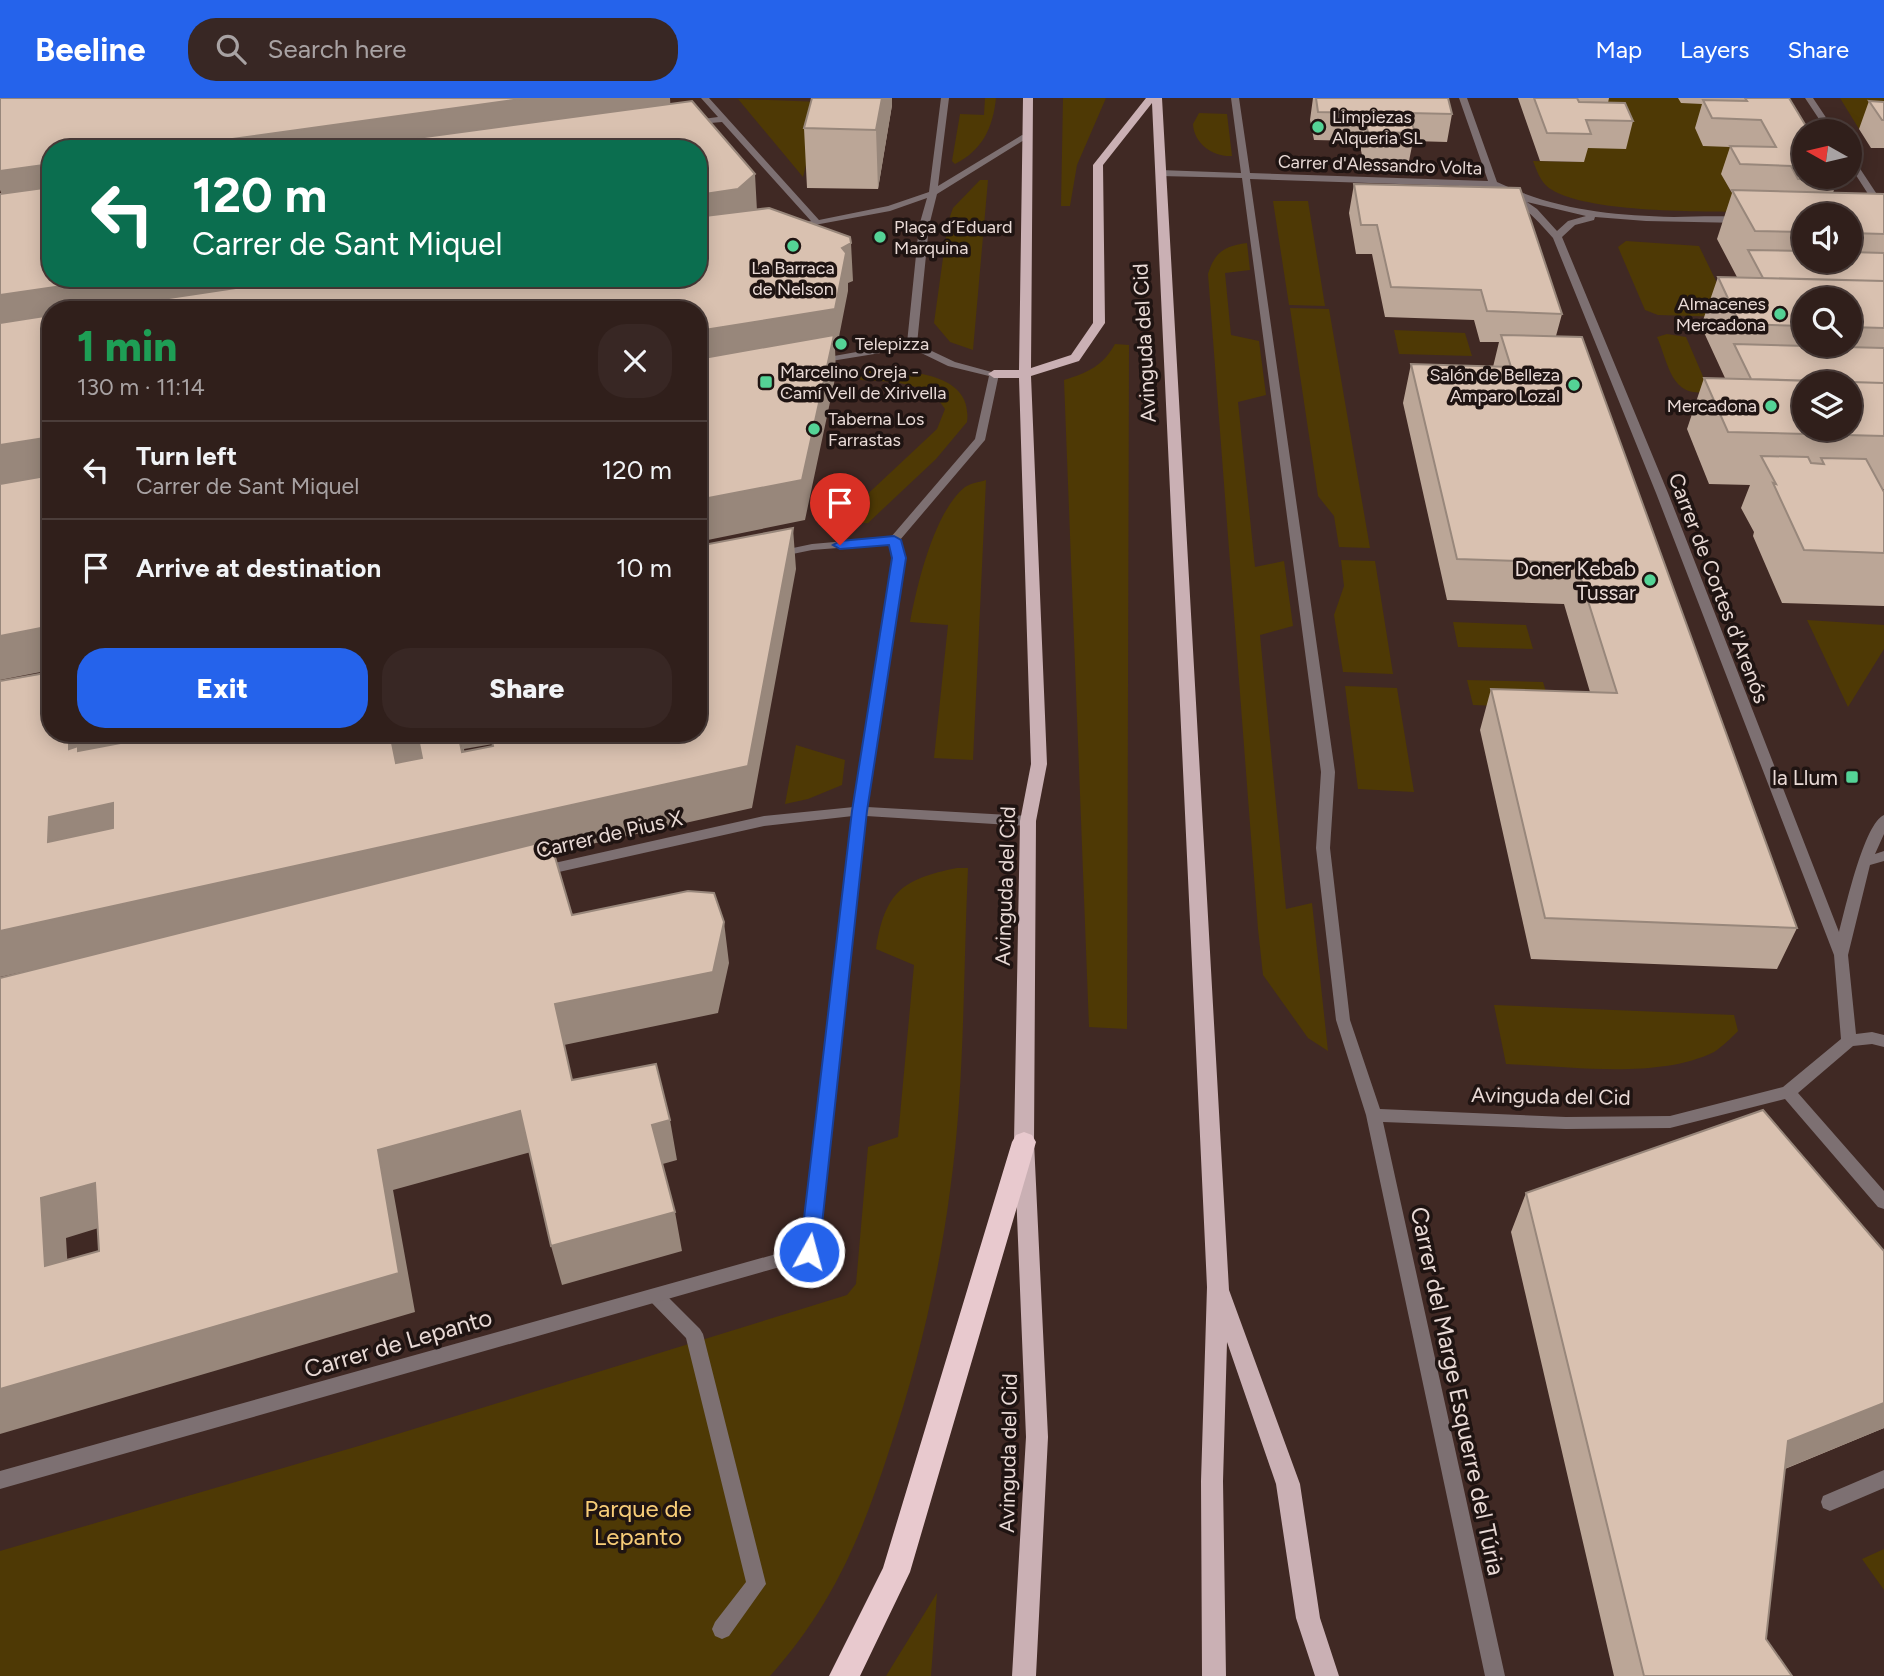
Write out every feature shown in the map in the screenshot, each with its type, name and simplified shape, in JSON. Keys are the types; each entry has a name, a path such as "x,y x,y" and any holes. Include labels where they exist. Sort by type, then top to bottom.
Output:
{"highway":[{"path":"844,1676 896,1572 1024,1142"}],"main road":[{"name":"Avinguda del Cid","path":"1024,1676 1037,1437 1024,1142 1028,821 1040,764 1025,374 1025,136 1028,98"},
{"path":"994,374 1025,374 1075,358 1098,323 1098,165 1150,98"},
{"name":"Avinguda del Cid","path":"1157,98 1218,1287 1212,1481 1214,1676"},
{"path":"1218,1287 1288,1484 1308,1618 1326,1676"}],"street":[{"path":"705,98 817,223"},
{"path":"912,345 924,226 933,192 945,98"},
{"path":"1235,98 1328,772 1323,848 1343,1020 1374,1115"},
{"path":"1463,98 1493,184"},
{"path":"1809,98 1823,119"},
{"path":"676,125 723,119"},
{"path":"781,230 890,208 933,192 1025,136"},
{"name":"Carrer d'Alessandro Volta","path":"1160,173 1493,184 1508,193 1597,217 1749,220"},
{"path":"1862,178 1884,212"},
{"name":"Carrer de Cortes d'Arenós","path":"1508,193 1534,211 1557,237 1662,493 1841,955"},
{"path":"1557,237 1562,228 1577,220 1597,217"},
{"path":"762,558 812,547 894,540 980,440 994,374 951,365 912,345 800,365"},
{"path":"860,811 899,558 894,540"},
{"name":"Carrer de Pius X","path":"532,873 764,821 860,811 1028,821"},
{"name":"Carrer de Lepanto","path":"0,1480 809,1252 860,811"},
{"path":"1849,1041 1841,955 1864,862 1884,820"},
{"path":"1864,862 1884,856"},
{"path":"1884,1041 1872,1038 1849,1041 1788,1092 1884,1202"},
{"name":"Avinguda del Cid","path":"1374,1115 1566,1123 1670,1122 1788,1092"},
{"name":"Carrer del Marge Esquerre del Túria","path":"1374,1115 1495,1676"},
{"path":"656,1296 694,1334 756,1584 722,1629"},
{"path":"1830,1502 1884,1479"}],"green space":[{"path":"985,98 996,98 985,137 973,152 955,164 952,161 960,114 984,115"},
{"path":"1063,98 1106,98 1077,165 1070,206 1061,206"},
{"path":"1603,98 1678,98 1726,105 1752,148 1722,174 1731,192 1781,194 1792,206 1792,212 1668,211 1597,204 1569,197 1549,188 1541,179 1533,161 1583,162 1578,148"},
{"path":"1840,98 1884,98 1884,130 1862,129 1862,119 1853,119"},
{"path":"738,99 822,102 803,177"},
{"path":"1199,113 1227,114 1232,156 1212,152 1197,138 1193,124"},
{"path":"980,180 988,180 973,350 950,342 934,323 948,222 953,208"},
{"path":"1273,201 1308,201 1325,306 1289,305"},
{"path":"1626,241 1699,246 1731,312 1725,317 1658,315 1645,310 1618,247"},
{"path":"1247,243 1250,270 1225,273 1231,335 1259,341 1266,395 1238,402 1255,567 1284,561 1293,626 1260,635 1286,909 1312,903 1328,1051 1308,1038 1263,975 1258,929 1208,274 1217,255 1222,251"},
{"path":"1290,308 1329,309 1370,548 1339,547 1334,516 1318,496"},
{"path":"1394,330 1465,333 1472,356 1399,354"},
{"path":"1667,334 1686,337 1708,388 1704,392 1684,389 1672,376 1657,337"},
{"path":"1115,344 1129,345 1127,1029 1089,1027 1064,380 1094,368"},
{"path":"861,369 913,372 946,382 959,391 966,404 967,422 936,459 868,523 831,524 834,509 857,504 937,429 945,409 932,391 896,382 860,380"},
{"path":"986,480 973,760 934,758 948,625 910,622 928,550 944,513 965,487"},
{"path":"1341,560 1375,561 1393,674 1343,672 1334,615 1344,586"},
{"path":"1807,620 1884,625 1884,649 1848,707"},
{"path":"1453,622 1526,625 1533,649 1458,647"},
{"path":"1467,680 1543,682 1551,708 1473,705"},
{"path":"1345,686 1397,688 1414,792 1358,789"},
{"path":"796,745 845,760 842,785 808,799 785,804"},
{"name":"Parque de Lepanto","path":"957,868 968,868 958,1111 945,1225 925,1324 898,1422 854,1544 827,1599 770,1676 0,1676 0,1551 362,1445 847,1295 856,1284 868,1147 898,1137 914,965 876,949 880,930 891,901 899,891 922,877"},
{"path":"1494,1005 1734,1015 1738,1031 1714,1052 1691,1061 1666,1066 1612,1069 1506,1064"},
{"path":"1884,1549 1884,1590 1862,1559"},
{"path":"937,1593 931,1676 886,1676"}],"building":[{"path":"0,98 528,98 225,140 42,140 42,165 0,171"},
{"path":"812,98 882,98 876,130 804,128"},
{"path":"1316,98 1448,98 1452,114 1409,113 1415,133 1368,132 1363,113 1318,112"},
{"path":"1534,98 1577,98 1579,102 1625,103 1633,121 1586,120 1591,134 1547,133"},
{"path":"1745,98 1789,98 1802,119 1792,119 1792,168 1740,164 1730,146 1776,147 1761,120 1712,118 1703,100 1747,101"},
{"path":"692,101 755,174 738,189 707,194 707,140 403,140"},
{"path":"1869,101 1884,102 1884,120 1882,120"},
{"path":"1354,184 1520,188 1562,314 1487,311 1481,290 1391,287 1377,225 1361,225"},
{"path":"42,188 42,287 55,287 0,295 0,194"},
{"path":"1732,190 1884,194 1884,234 1862,233 1862,203 1792,203 1792,232 1755,231"},
{"path":"769,208 850,237 851,243 842,248 846,253 835,309 707,330 707,301 149,301 242,287 707,287 707,216"},
{"path":"1748,250 1792,251 1792,273 1862,273 1862,252 1884,253 1884,281 1763,278"},
{"name":"Almacenes Mercadona","path":"1718,277 1884,281 1884,328 1862,327 1862,287 1792,287 1792,326 1740,324"},
{"path":"42,316 42,438 0,445 0,323"},
{"path":"834,335 802,480 707,498 707,357"},
{"path":"1501,335 1582,337 1797,928 1545,918 1491,689 1617,693 1576,563 1457,559 1411,364 1511,367"},
{"path":"1734,344 1792,346 1792,357 1862,357 1862,347 1884,348 1884,383 1862,382 1862,371 1792,371 1792,380 1751,379"},
{"name":"Mercadona","path":"1704,378 1792,380 1792,434 1728,432"},
{"name":"Mercadona","path":"1862,382 1884,383 1884,436 1862,435"},
{"path":"1761,456 1808,457 1811,463 1824,464 1821,458 1866,459 1884,492 1884,553 1804,550"},
{"path":"42,477 42,628 0,636 0,484"},
{"path":"793,528 748,766 0,931 0,681 42,674 42,742 69,742 69,749 78,746 78,751 121,742 392,742 396,763 422,758 419,742 460,742 462,752 493,746 492,742 707,742 707,544","holes":["113,803 113,828 48,842 49,817"]},
{"path":"550,840 572,915 688,891 714,893 724,922 713,972 555,1004 572,1080 656,1064 670,1120 652,1125 675,1212 551,1246 520,1111 378,1150 399,1273 0,1389 0,978","holes":["95,1183 99,1251 45,1266 41,1198"]},
{"path":"1763,1110 1884,1251 1884,1403 1788,1441 1766,1639 1792,1676 1644,1676 1526,1193"}],"place":[{"name":"Limpiezas Alqueria SL","path":"1318,127"},
{"name":"Plaça d´Eduard Marquina","path":"880,237"},
{"name":"La Barraca de Nelson","path":"793,246"},
{"name":"Almacenes Mercadona","path":"1780,314"},
{"name":"Telepizza","path":"841,344"},
{"name":"Marcelino Oreja - Camí Vell de Xirivella","path":"766,382"},
{"name":"Salón de Belleza Amparo Lozal","path":"1574,385"},
{"name":"Mercadona","path":"1771,406"},
{"name":"Taberna Los Farrastas","path":"814,429"},
{"name":"Doner Kebab Tussar","path":"1650,580"},
{"name":"la Llum","path":"1852,777"}],"route":[{"path":"809,1252 831,1083 860,811 899,558 894,540 840,545"}]}
